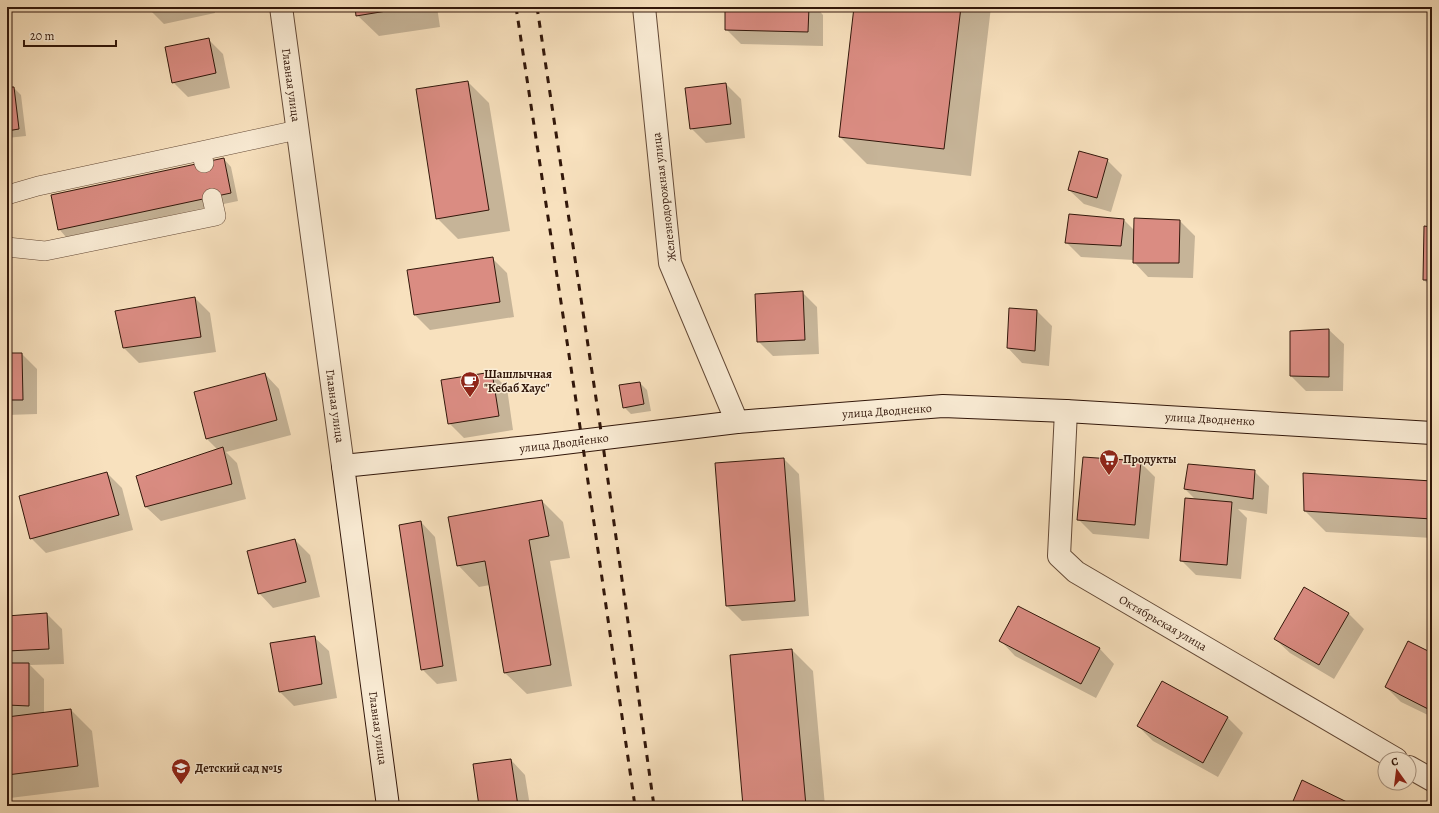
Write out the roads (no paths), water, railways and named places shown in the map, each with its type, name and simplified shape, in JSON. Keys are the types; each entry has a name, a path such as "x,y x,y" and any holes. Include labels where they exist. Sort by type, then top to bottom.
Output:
{"street":[{"name":"Главная улица","path":"280,7 388,806"},
{"name":"Железнодорожная улица","path":"644,7 670,263 737,422"},
{"name":"улица Дводненко","path":"343,466 539,446 737,422 943,406 1066,411 1432,433"},
{"name":"Октябрьская улица","path":"1066,411 1059,556 1076,572 1382,751"},
{"path":"1417,772 1432,780"}],"lane":[{"path":"7,195 38,186 203,157 297,130"},
{"path":"7,247 44,251 216,216 212,198"}],"railway":[{"path":"516,7 582,440 635,806"},
{"path":"537,7 602,438 654,806"}],"place":[{"name":"Шашлычная \"Кебаб Хаус\"","path":"470,398"},
{"name":"Продукты","path":"1109,476"},
{"name":"Детский сад №15","path":"181,785"}]}
